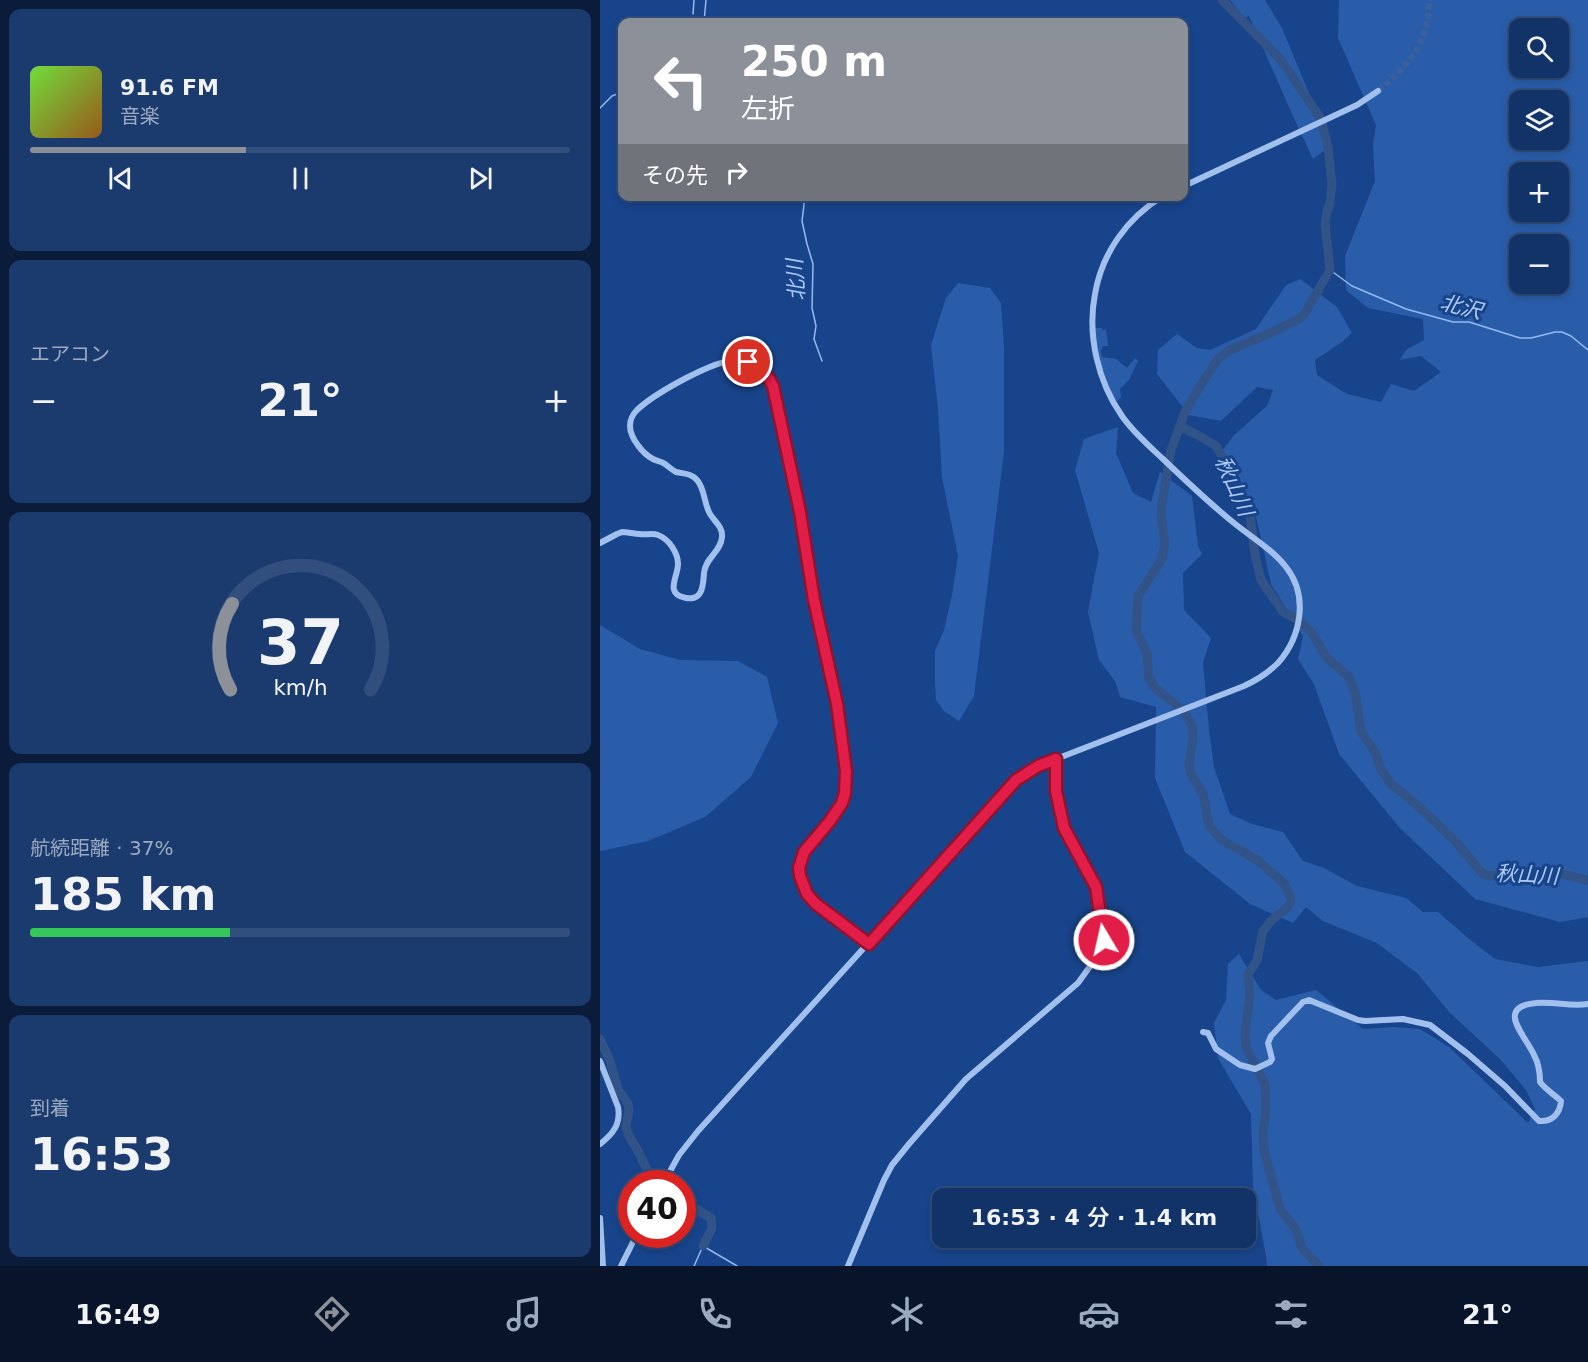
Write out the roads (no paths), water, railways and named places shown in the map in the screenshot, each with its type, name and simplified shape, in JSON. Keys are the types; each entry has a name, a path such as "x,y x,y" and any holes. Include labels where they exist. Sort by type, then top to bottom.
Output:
{"street":[{"path":"1188,184 1357,105 1378,91"},
{"path":"670,1170 698,1131 1016,780 1038,766 1244,686 1266,674 1286,653 1297,629 1300,609 1295,581 1287,568 1279,559 1234,524 1136,434 1111,398 1099,366 1092,329 1092,308 1096,286 1105,260 1117,240 1129,224 1155,201"},
{"path":"600,543 622,532 658,535 668,543 676,555 678,565 673,583 676,592 682,597 689,598 700,594 703,588 705,566 720,546 721,527 707,508 702,488 696,479 688,474 674,471 662,462 649,457 631,432 631,420 637,410 654,398 703,371 736,360 759,366 768,375 773,386 800,512 814,600 837,704 846,760 842,803 804,852 799,868 800,876 807,894 816,904 869,944"},
{"path":"848,1266 884,1180 909,1144 966,1079 1078,983 1096,958 1104,940 1096,887 1064,828 1056,791 1056,759"},
{"path":"1203,1032 1208,1033 1216,1048 1228,1058 1240,1065 1255,1069 1267,1065 1272,1059 1268,1043 1271,1036 1303,1002 1309,1000 1358,1020 1415,1021 1430,1025 1445,1035 1505,1086 1539,1121 1546,1122 1557,1114 1561,1108 1561,1101 1547,1091 1540,1082 1540,1071 1534,1053 1517,1026 1514,1018 1515,1012 1524,1005 1538,1002 1580,1006 1588,1004"},
{"path":"600,1060 620,1116 614,1131 600,1144"},
{"path":"600,1218 603,1266"},
{"path":"621,1266 630,1248"}],"waterway":[{"path":"693,14 694,0"},
{"name":"北川","path":"704,18 706,0"},
{"path":"1222,0 1281,60 1321,119 1328,147 1332,184 1325,224 1330,270 1305,313 1299,319 1228,351 1219,358 1185,412 1171,450 1162,503 1161,516 1165,543 1162,559 1138,596 1136,630 1147,654 1149,678 1155,688 1184,711 1192,726 1190,772 1203,794 1209,826 1222,840 1257,860 1284,883 1291,898 1288,907 1263,931 1257,960 1248,975 1250,994 1245,1034 1246,1048 1265,1084 1264,1150 1280,1209 1295,1228 1302,1248 1319,1266"},
{"path":"600,108 612,96 618,94"},
{"name":"北川","path":"804,201 802,221 813,264 812,308 816,326 814,339 822,361"},
{"name":"北沢","path":"1330,270 1352,286 1406,309 1453,322 1469,322 1520,338 1562,332 1571,336 1588,350"},
{"name":"秋山川","path":"1180,426 1216,446 1249,507 1255,555 1261,580 1283,612 1300,621 1312,633 1326,657 1349,677 1355,692 1361,732 1375,752 1381,769 1390,783 1456,842 1482,873 1489,876 1531,871 1557,873 1588,880"},
{"path":"600,1039 610,1061 618,1089 628,1104 626,1126 628,1134 647,1170"},
{"path":"696,1209 711,1218 712,1228 703,1246"},
{"path":"694,1266 703,1246 737,1266"}],"tunnel":[{"path":"1378,91 1399,72 1415,52 1425,29 1429,0"}]}
